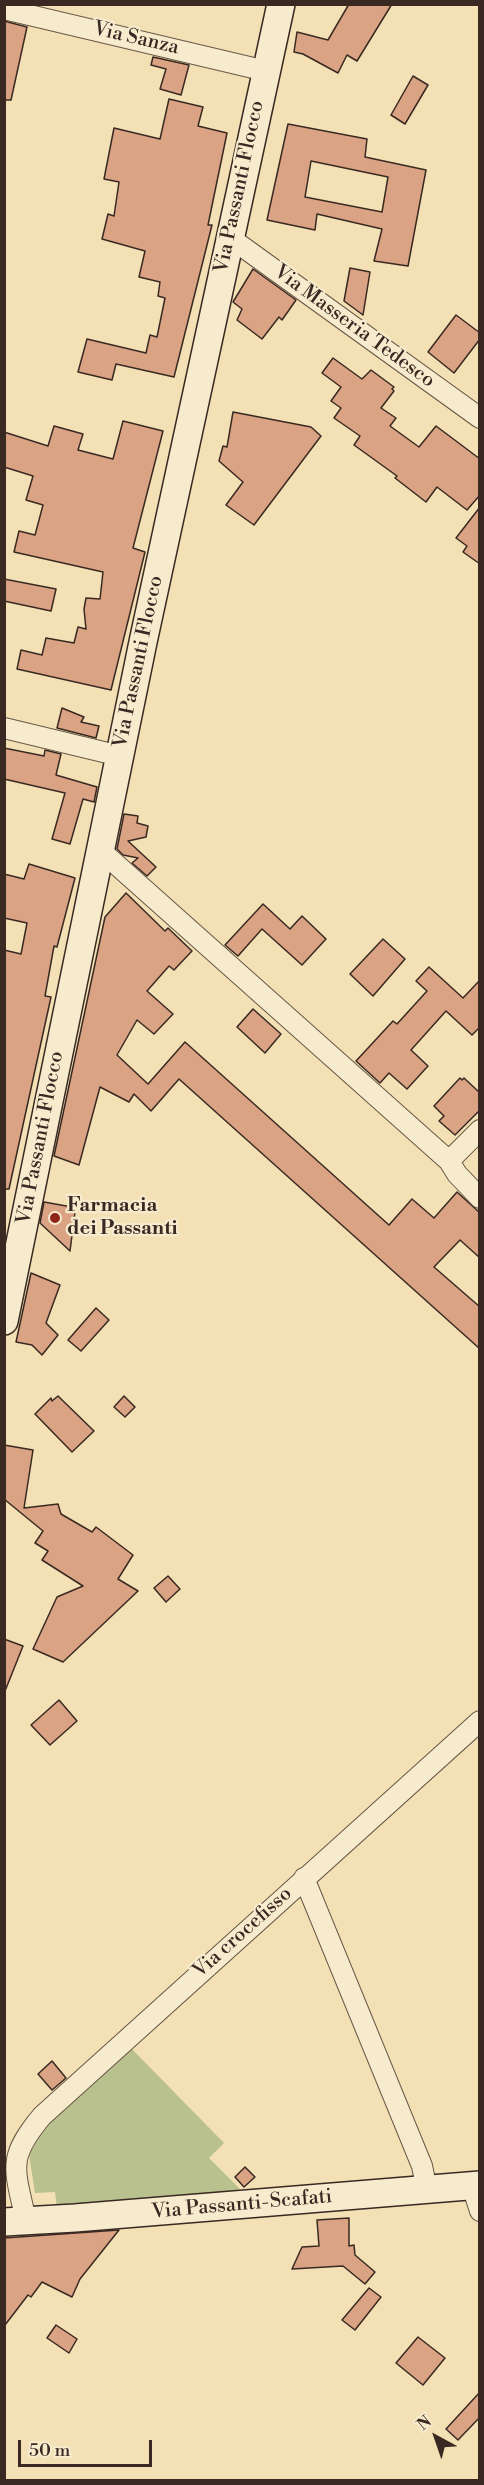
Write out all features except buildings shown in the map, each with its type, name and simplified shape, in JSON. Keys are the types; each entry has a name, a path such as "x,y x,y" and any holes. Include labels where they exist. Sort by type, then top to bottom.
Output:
{"main road":[{"name":"Via Passanti Flocco","path":"4,1321 100,850 229,237 281,4"},
{"name":"Via Passanti-Scafati","path":"15,2221 427,2190 477,2194"}],"street":[{"name":"Via Sanza","path":"4,9 266,71"},
{"name":"Via Masseria Tedesco","path":"229,237 480,418"},
{"path":"4,728 120,756"},
{"path":"100,850 449,1161 457,1174 480,1198"},
{"path":"449,1161 480,1130"},
{"name":"Via crocefisso","path":"15,2221 15,2168 11,2159 24,2137 42,2116 480,1721"},
{"path":"304,1878 422,2166 427,2190"}],"green space":[{"path":"127,2044 224,2143 209,2158 240,2189 210,2198 57,2208 55,2192 35,2193 28,2148 33,2137"}],"place":[{"name":"Farmacia dei Passanti","path":"55,1218"}]}
